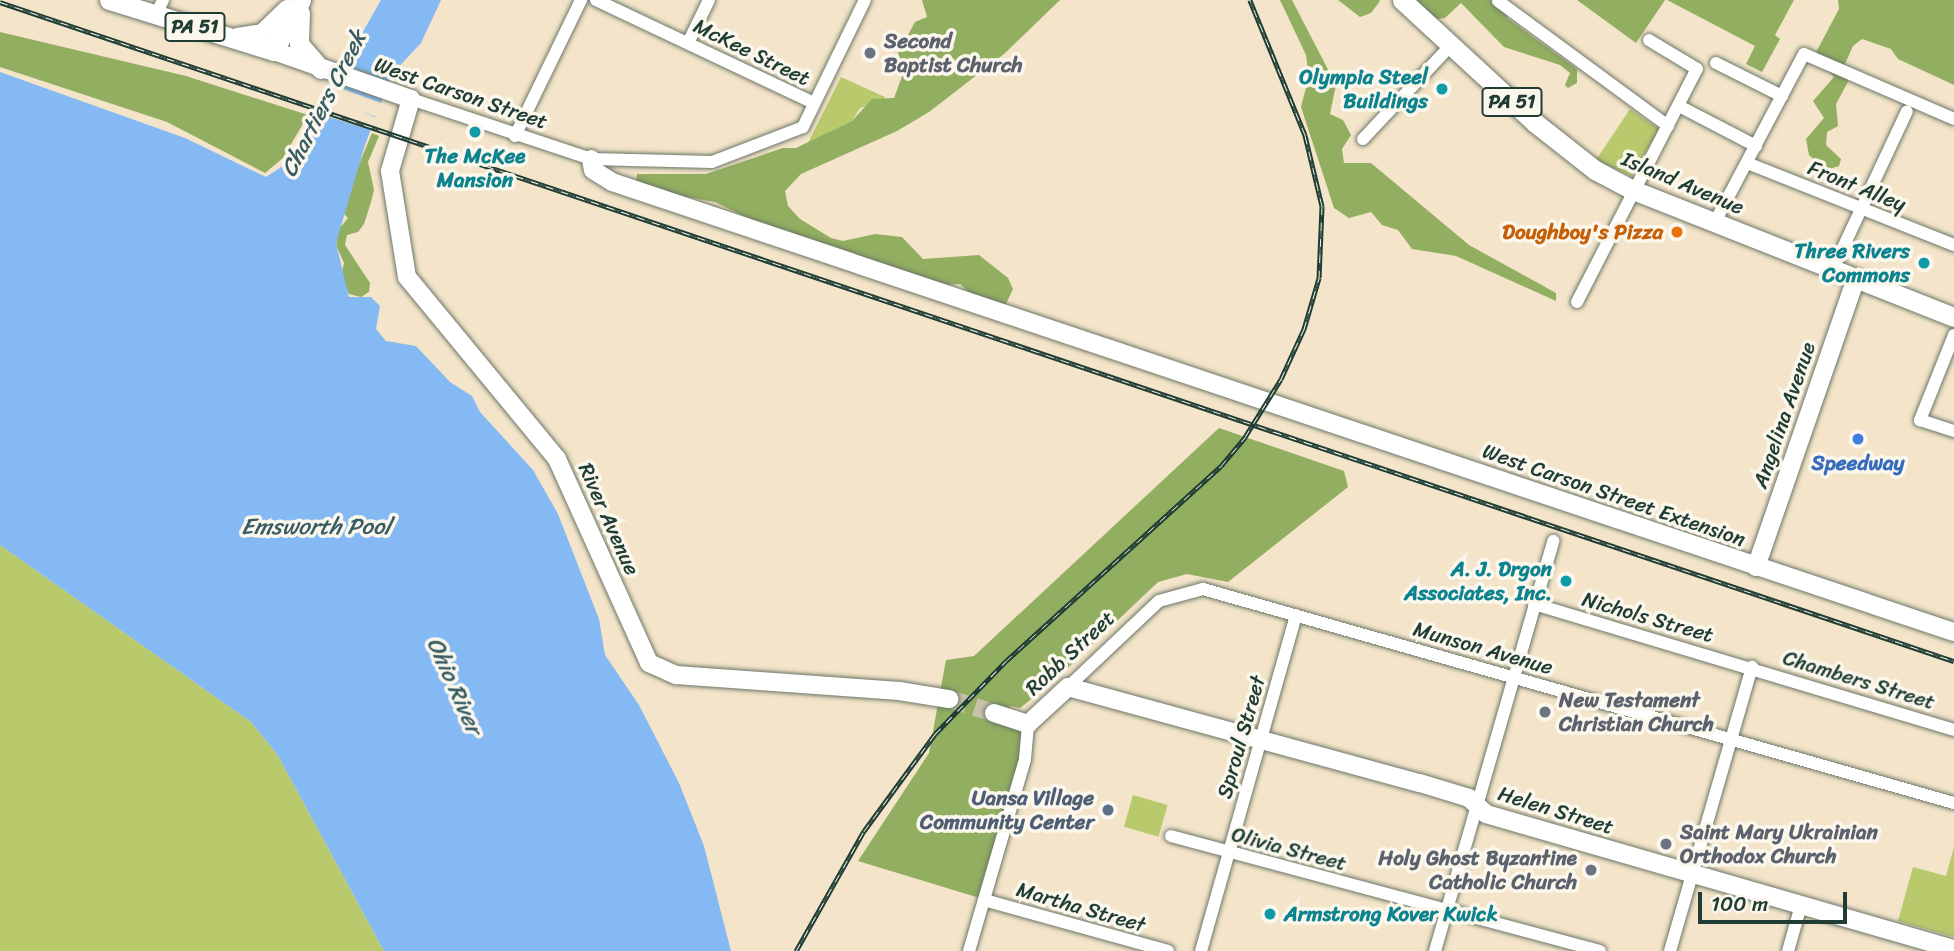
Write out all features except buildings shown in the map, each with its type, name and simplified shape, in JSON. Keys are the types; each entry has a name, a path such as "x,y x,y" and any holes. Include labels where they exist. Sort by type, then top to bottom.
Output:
{"main road":[{"name":"West Carson Street","path":"109,0 160,8 229,37 274,51"},
{"path":"229,37 262,33 295,0"},
{"path":"274,51 302,0"},
{"path":"302,0 296,34 306,55 323,70"},
{"name":"Island Avenue","path":"1402,0 1564,146 1595,170 1633,190 1954,317"}],"street":[{"path":"515,136 581,0"},
{"name":"McKee Street","path":"596,0 814,103"},
{"path":"688,43 709,0"},
{"path":"814,103 865,0"},
{"path":"1497,1 1668,126"},
{"path":"1577,302 1697,69 1649,40"},
{"path":"1363,139 1451,45"},
{"name":"West Carson Street","path":"274,51 515,136 591,159 712,162 803,127 814,103"},
{"path":"1715,222 1804,54 1954,119"},
{"path":"1716,62 1782,96"},
{"name":"River Avenue","path":"411,99 390,171 407,277 557,458 649,663 676,675 899,691 949,699"},
{"path":"1679,106 1756,146"},
{"path":"1833,269 1907,111"},
{"name":"West Carson Street Extension","path":"591,159 593,170 611,182 1954,632"},
{"name":"Front Alley","path":"1747,163 1954,245"},
{"name":"Angelina Avenue","path":"1756,567 1856,279"},
{"path":"1954,335 1920,419 1954,430"},
{"path":"1435,951 1553,541"},
{"name":"Munson Avenue","path":"1203,589 1954,803"},
{"name":"Robb Street","path":"969,951 1025,759 1028,724 1159,601 1203,589"},
{"name":"Nichols Street","path":"1534,604 1752,667"},
{"name":"Sproul Street","path":"1201,951 1296,615"},
{"path":"1670,951 1752,667"},
{"name":"Chambers Street","path":"1752,667 1954,730"},
{"name":"Helen Street","path":"1068,687 1260,737 1469,798 1486,814 1948,949"},
{"path":"994,713 1028,724"},
{"name":"Olivia Street","path":"1171,836 1447,911 1555,945 1600,951"},
{"name":"Martha Street","path":"984,900 1168,951"},
{"path":"1788,951 1801,905"}],"green space":[{"path":"922,0 1060,0 1004,54 929,112 897,131 801,174 785,191 788,206 800,219 831,238 843,241 875,234 902,237 923,259 979,255 1008,278 1013,289 1005,306 973,296 960,284 926,286 803,245 715,202 635,188 637,174 706,174 783,148 796,148 852,121 872,99 894,98 904,71 898,53 915,22 927,17"},
{"path":"1280,0 1292,0 1336,85 1330,114 1343,120 1351,135 1342,149 1344,163 1371,163 1469,245 1556,293 1556,301 1456,256 1412,249 1398,230 1382,225 1371,212 1349,218 1334,208 1301,107 1309,76 1306,55"},
{"path":"1338,0 1380,1 1371,13 1360,17"},
{"path":"1416,0 1507,0 1507,18 1577,69 1577,83 1568,88 1565,85 1570,73 1560,65 1504,47 1461,3 1445,18 1436,19"},
{"path":"1577,0 1665,0 1636,43"},
{"path":"1667,0 1794,0 1775,35 1780,39 1762,72 1746,64 1755,46"},
{"path":"1838,0 1954,0 1954,85 1898,59 1891,49 1862,39 1853,46 1845,64 1848,82 1836,104 1838,126 1827,132 1826,145 1841,159 1839,166 1826,170 1809,155 1806,139 1824,118 1813,101 1834,77 1814,56 1839,9"},
{"path":"0,32 186,76 308,115 283,158 265,173 167,122 0,67"},
{"path":"841,77 885,97 884,101 860,108 852,121 808,143"},
{"path":"1630,109 1659,129 1631,176 1596,160"},
{"path":"372,133 379,136 368,162 374,190 364,224 358,232 347,235 345,245 370,283 369,292 361,297 349,294 341,276 344,263 336,245 339,229 348,218 340,210"},
{"path":"1219,428 1344,471 1348,487 1228,582 1187,574 1158,582 1054,681 1020,708 1010,706 1005,723 1027,731 983,899 858,861 929,753 946,660 974,656"},
{"path":"0,545 251,722 277,754 384,951 0,951"},
{"path":"1133,795 1168,805 1159,837 1124,827"},
{"path":"1954,847 1954,937 1898,921 1913,867 1946,876"}],"water":[{"name":"Emsworth Pool","path":"381,0 441,0 421,43 392,74 365,145 336,243 349,297 371,297 380,306 376,329 386,341 416,346 450,382 472,396 480,412 533,470 558,514 599,619 605,655 639,705 679,783 704,846 731,951 384,951 277,754 251,722 0,545 0,72 185,138 266,177 289,162"}],"pier":[{"path":"329,84 384,104 379,118 360,111 379,119 374,131 316,113"}],"tunnel":[{"path":"949,699 994,713"}],"railway":[{"path":"796,951 864,831 935,734 1006,661 1221,466 1245,437 1281,379 1304,329 1319,278 1322,206 1305,135 1250,0"},
{"path":"0,2 1954,661"}],"place":[{"name":"Second Baptist Church","path":"870,53"},
{"name":"Olympia Steel Buildings","path":"1442,89"},
{"name":"The McKee Mansion","path":"475,132"},
{"name":"Doughboy's Pizza","path":"1677,232"},
{"name":"Three Rivers Commons","path":"1924,263"},
{"name":"Speedway","path":"1858,439"},
{"name":"A. J. Drgon Associates, Inc.","path":"1566,581"},
{"name":"New Testament Christian Church","path":"1545,712"},
{"name":"Uansa Village Community Center","path":"1108,810"},
{"name":"Saint Mary Ukrainian Orthodox Church","path":"1666,844"},
{"name":"Holy Ghost Byzantine Catholic Church","path":"1591,870"},
{"name":"Armstrong Kover Kwick","path":"1270,914"}],"water label":[{"name":"Chartiers Creek","path":"324,104"},
{"name":"Ohio River","path":"454,686"}]}
